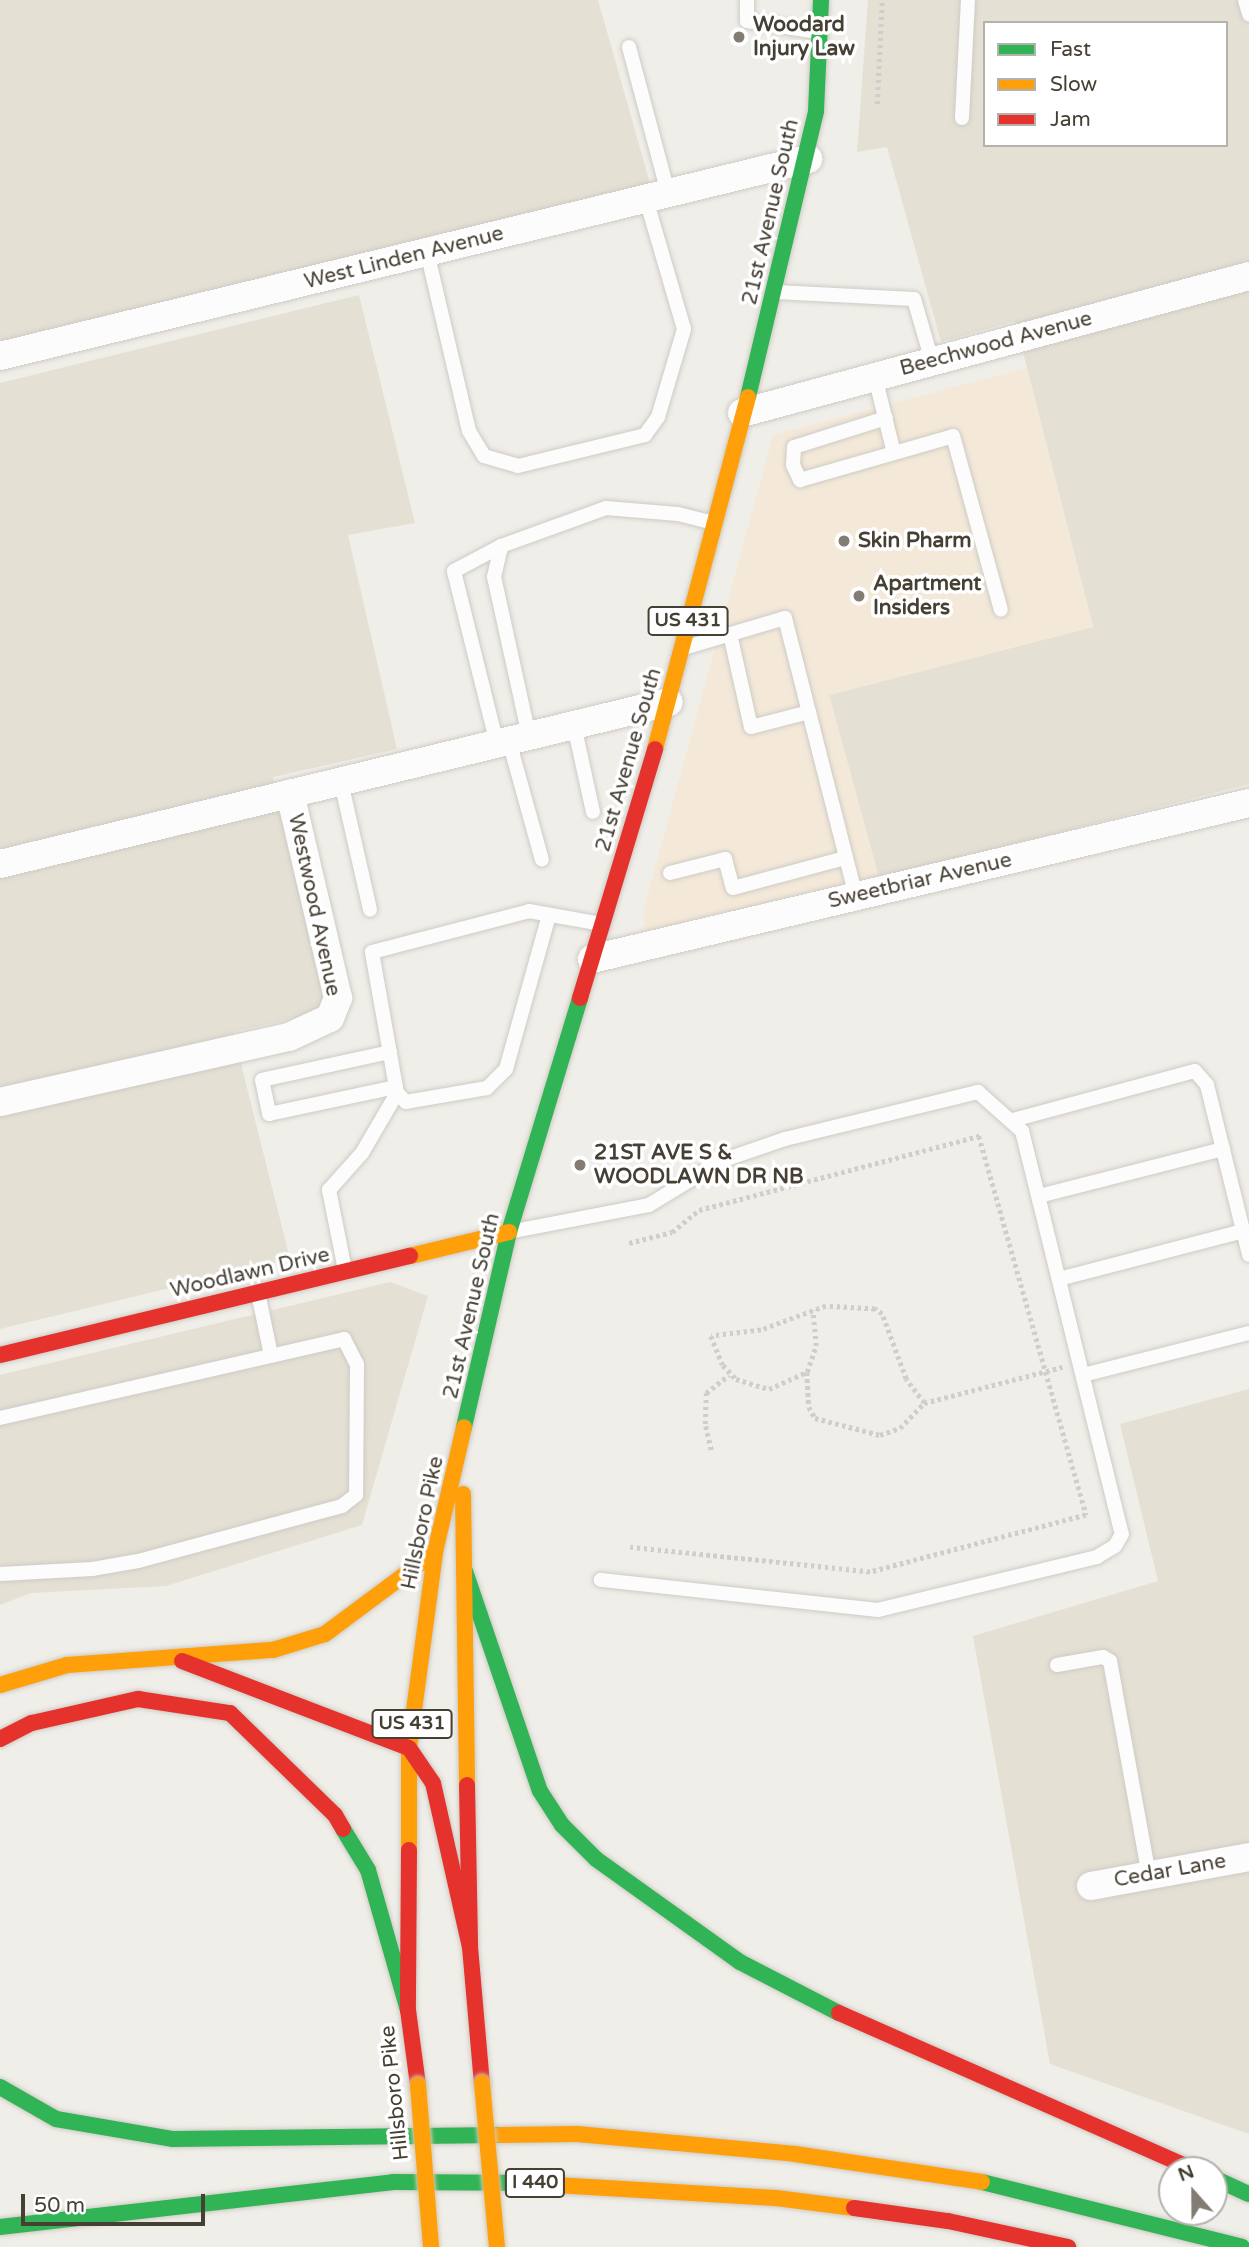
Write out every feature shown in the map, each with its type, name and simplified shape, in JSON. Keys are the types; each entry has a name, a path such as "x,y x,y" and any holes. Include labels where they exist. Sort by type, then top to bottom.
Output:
{"main road":[{"name":"21st Avenue South","path":"461,1443 509,1232 669,702 775,292 808,159 816,111 821,0"},
{"name":"Woodlawn Drive","path":"0,1355 509,1232"},
{"name":"Hillsboro Pike","path":"431,2247 418,2085 408,2010 409,1748 435,1552 461,1443"},
{"name":"Hillsboro Pike","path":"461,1443 470,1947 497,2247"},
{"path":"0,1685 66,1665 128,1657 179,1660 273,1650 325,1634 435,1552"},
{"path":"465,1571 540,1791 562,1825 596,1859 740,1962 903,2043 1163,2156"},
{"path":"179,1660 409,1748 433,1783 470,1947"},
{"path":"0,1740 32,1723 138,1699 230,1713 335,1815 368,1870 408,2010"},
{"path":"0,2087 56,2119 173,2139 577,2134 795,2154 1018,2188 1242,2247"},
{"name":"I 440","path":"0,2227 393,2182 575,2184 776,2198 948,2221 1068,2247"},
{"path":"1228,2184 1249,2194"}],"street":[{"name":"West Linden Avenue","path":"0,356 808,159"},
{"name":"Beechwood Avenue","path":"742,413 1249,276"},
{"name":"Westwood Avenue","path":"0,864 669,702"},
{"name":"Westwood Avenue","path":"0,1102 289,1037 330,1018 338,998 290,794"},
{"name":"Sweetbriar Avenue","path":"592,959 1249,804"},
{"name":"Cedar Lane","path":"1091,1886 1249,1857"}],"lane":[{"path":"747,0 747,22 820,32"},
{"path":"962,118 968,0"},
{"path":"1245,0 1249,14"},
{"path":"427,252 469,432 484,456 518,466 645,435 658,417 684,329 629,47"},
{"path":"775,292 914,299 932,361"},
{"path":"875,377 894,453"},
{"path":"886,418 800,442 794,447 793,465 800,480 953,436 1001,610"},
{"path":"542,860 512,740 454,571 500,546 606,508 678,513 715,524"},
{"path":"500,546 494,577 512,740"},
{"path":"683,648 785,618 856,897"},
{"path":"730,634 751,727 809,712"},
{"path":"574,725 593,812"},
{"path":"341,782 370,910"},
{"path":"670,873 725,859 733,888 845,858"},
{"path":"549,915 506,1069 487,1088 406,1102 397,1090 372,952 530,911 602,925"},
{"path":"390,1052 262,1080 270,1114 397,1090"},
{"path":"1013,1120 1195,1072 1207,1085 1249,1255"},
{"path":"345,1272 329,1190 362,1153 397,1090"},
{"path":"509,1232 649,1205 721,1161 759,1147 978,1091 1022,1131 1122,1534 1115,1546 1097,1556 878,1610 601,1580"},
{"path":"1039,1196 1223,1149"},
{"path":"1059,1279 1243,1231"},
{"path":"258,1292 271,1355"},
{"path":"1081,1369 1249,1333"},
{"path":"0,1418 344,1339 357,1364 356,1495 325,1513 138,1561 92,1569 0,1574"},
{"path":"1058,1665 1103,1657 1110,1661 1149,1875"}],"path":[{"path":"877,104 882,0"},
{"path":"629,1243 672,1231 699,1210 979,1136 1086,1515 870,1572 630,1547"},
{"path":"807,1372 769,1390 754,1388 729,1375 711,1336 761,1330 813,1310 861,1305 882,1314 901,1368 924,1403"},
{"path":"813,1310 816,1346 807,1372 811,1414 863,1433 892,1432 924,1403 1046,1371 1081,1369"},
{"path":"711,1450 705,1424 706,1394 729,1375"}],"shaded area":[{"path":"0,0 598,0 651,187 0,343"},
{"path":"868,0 1249,0 1249,784 879,878 829,695 1093,627 1015,321 941,342 887,147 857,152"},
{"path":"359,295 415,523 348,535 397,749 273,777 327,995 322,1012 233,1032 290,1259 0,1329 0,383"},
{"path":"1027,368 1093,627 829,695 879,878 645,932 643,912 773,435"},
{"path":"390,1282 428,1296 362,1525 166,1586 31,1593 0,1605 0,1375"},
{"path":"1249,1389 1249,2134 1050,2064 973,1636 1158,1581 1120,1424"}],"traffic: fast":[{"path":"748,397 816,111 821,0"},
{"path":"464,1427 509,1232 580,998"},
{"path":"465,1571 540,1791 562,1825 596,1859 740,1962 839,2013"},
{"path":"343,1829 368,1870 408,2010"},
{"path":"0,2087 56,2119 173,2139 500,2135"},
{"path":"0,2227 393,2182 522,2183"},
{"path":"982,2182 1242,2247"},
{"path":"1228,2184 1249,2194"}],"traffic: slow":[{"path":"655,749 748,397"},
{"path":"410,1256 509,1232"},
{"path":"409,1850 409,1748 435,1552 464,1427"},
{"path":"463,1494 467,1785"},
{"path":"0,1685 67,1665 273,1650 325,1634 435,1552"},
{"path":"482,2083 497,2247"},
{"path":"418,2085 431,2247"},
{"path":"500,2135 577,2134 795,2154 982,2182"},
{"path":"522,2183 776,2198 854,2208"}],"traffic: jam":[{"path":"580,998 655,749"},
{"path":"0,1355 410,1256"},
{"path":"182,1661 409,1748 433,1783 470,1947"},
{"path":"0,1739 32,1723 138,1699 230,1713 335,1815 343,1829"},
{"path":"467,1785 470,1947 482,2083"},
{"path":"409,1850 408,2010 418,2085"},
{"path":"839,2013 1163,2156"},
{"path":"854,2208 948,2221 1068,2247"}],"place":[{"name":"Woodard Injury Law","path":"739,37"},
{"name":"Skin Pharm","path":"844,541"},
{"name":"Apartment Insiders","path":"859,596"},
{"name":"21ST AVE S & WOODLAWN DR NB","path":"580,1165"}]}
